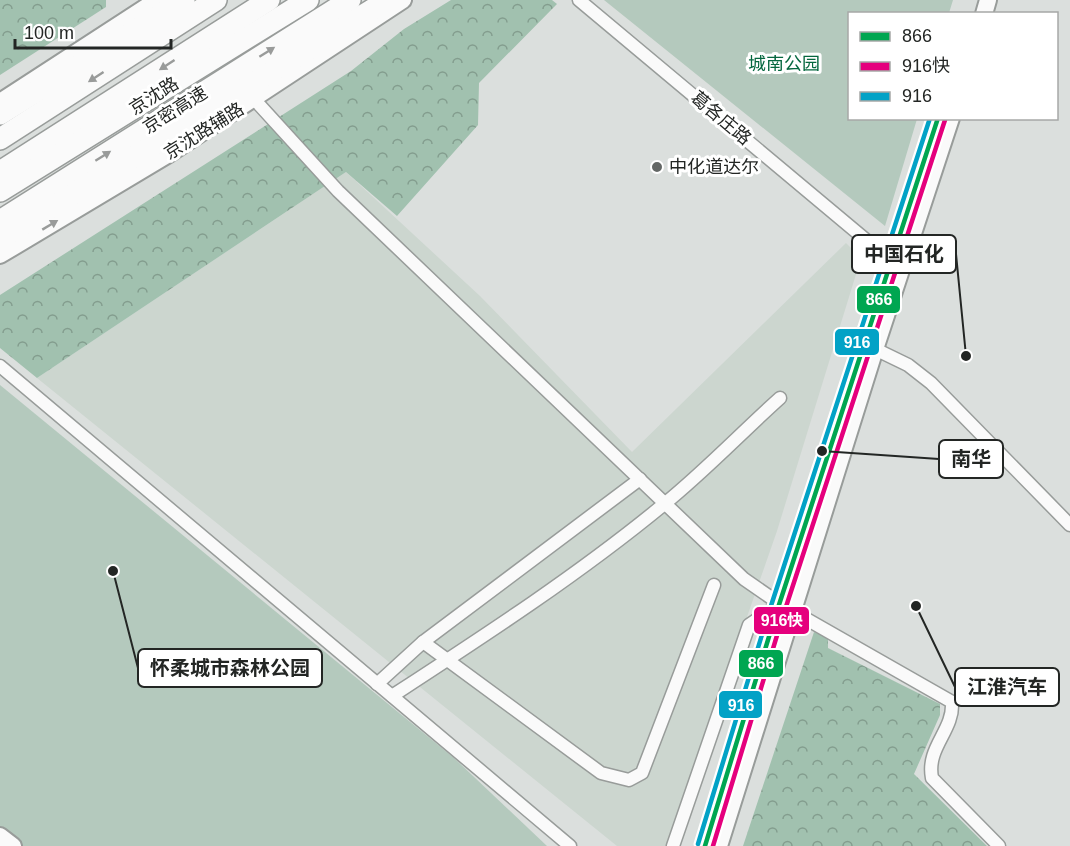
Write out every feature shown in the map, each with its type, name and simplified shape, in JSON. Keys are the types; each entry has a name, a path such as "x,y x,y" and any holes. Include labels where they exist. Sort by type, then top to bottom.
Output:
{"highway":[{"path":"0,114 184,0"},
{"path":"0,139 216,0"},
{"name":"京沈路","path":"0,172 269,0"},
{"name":"京沈路","path":"0,191 308,0"},
{"name":"京密高速","path":"0,221 350,0"},
{"path":"354,22 365,0"},
{"path":"0,239 388,0"}],"main road":[{"path":"0,102 157,0"},
{"name":"京沈路辅路","path":"0,255 254,99 403,0"},
{"path":"719,846 786,608 890,260 937,120"},
{"path":"705,846 875,349 950,120"},
{"path":"0,836 13,846"}],"street":[{"name":"葛各庄路","path":"579,0 890,260"},
{"path":"254,99 338,191 744,579 786,608 952,702 953,715 938,742 930,765 932,778 999,846"},
{"path":"875,349 908,365 931,383 1070,525"},
{"path":"0,366 570,846"},
{"path":"392,696 605,551 665,504 780,398"},
{"path":"378,684 423,642 640,479"},
{"path":"423,642 601,773 629,780 642,773 714,585"},
{"path":"673,846 749,625 786,608"}],"shaded area":[{"path":"346,172 480,296 632,452 846,243 861,258 777,531 667,846 617,846 37,378"}],"green space":[{"path":"0,0 106,0 106,7 0,75"},
{"path":"451,0 552,0 557,4 479,83 478,125 397,216 346,172 37,378 0,348 0,295 351,71 404,29"},
{"name":"城南公园","path":"604,0 953,0 949,12 848,12 848,120 917,120 885,226"},
{"path":"0,385 454,758 547,846 0,846"},
{"path":"814,632 828,638 828,648 940,704 940,715 914,774 987,846 743,846"}],"transit line":[{"name":"916","path":"698,844 768,615 929,120"},
{"name":"866","path":"705,846 775,617 937,120"},
{"name":"916快","path":"713,846 782,619 945,120"}],"place":[{"name":"中化道达尔","path":"657,167"},
{"name":"中国石化","path":"966,356"},
{"name":"南华","path":"822,451"},
{"name":"怀柔城市森林公园","path":"113,571"},
{"name":"江淮汽车","path":"916,606"}]}
